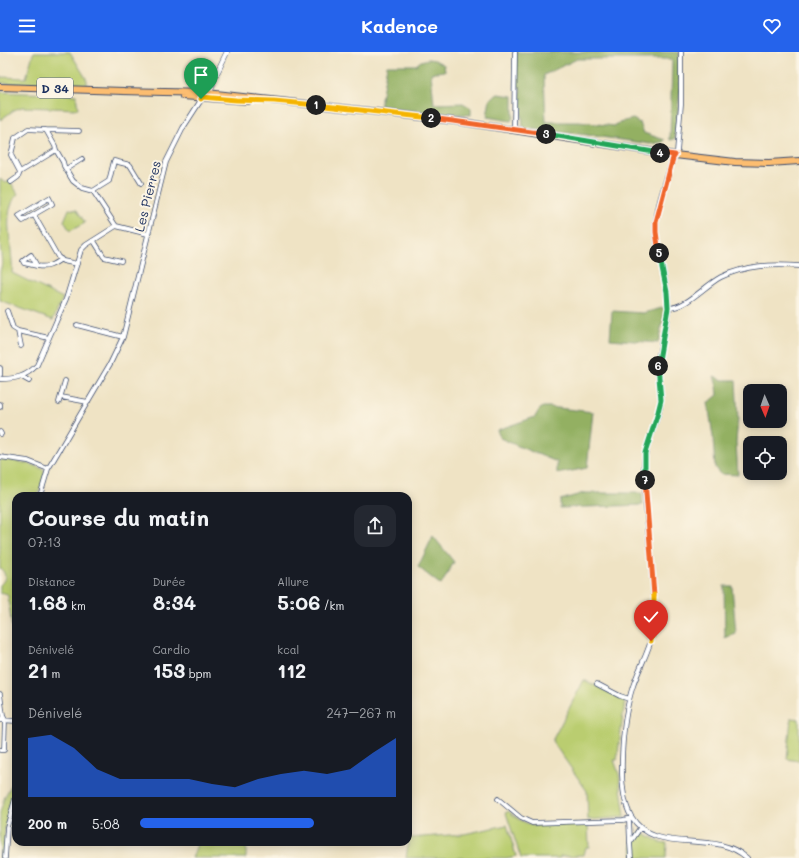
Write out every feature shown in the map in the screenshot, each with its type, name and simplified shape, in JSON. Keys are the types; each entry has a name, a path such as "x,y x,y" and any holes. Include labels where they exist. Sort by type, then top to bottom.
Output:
{"main road":[{"name":"D 34","path":"0,86 121,91 236,100 274,101"},
{"name":"D 34","path":"121,91 197,92 230,95 392,113 675,155 742,162 799,161"},
{"path":"180,95 202,95 210,93"},
{"path":"202,97 208,95 230,95"}],"street":[{"path":"202,97 210,93 214,79 227,52"},
{"path":"514,52 514,130"},
{"path":"631,858 630,819 621,770 629,699 633,685 649,647 654,625 654,597 644,458 660,406 661,395 658,363 668,308 665,282 656,240 656,226 660,204 673,158 677,152 681,104 682,52"},
{"path":"197,92 207,86 214,79"},
{"name":"Les Pierres","path":"41,492 48,469 110,364 123,337 166,162 183,128 202,97"},
{"path":"20,172 11,155 15,138 28,129 79,131"},
{"path":"46,130 56,146 56,150 73,181 77,185 93,191 116,226 148,234"},
{"path":"11,182 18,177 20,172 56,150"},
{"path":"66,169 82,159"},
{"path":"93,191 109,181 114,160 130,165 141,183"},
{"path":"49,198 52,204 34,215 23,222 19,216 49,198"},
{"path":"34,215 58,257 77,264"},
{"path":"0,379 22,377 37,365 66,299 81,250 86,245 116,226"},
{"path":"94,241 104,257 121,261"},
{"path":"37,266 43,267 53,265 61,259"},
{"path":"668,308 674,308 685,302 721,278 752,266 799,266"},
{"path":"7,311 13,328 18,331 49,338"},
{"path":"77,325 123,337"},
{"path":"18,331 21,346"},
{"path":"0,368 0,375"},
{"path":"22,377 29,380"},
{"path":"59,402 65,381"},
{"path":"61,397 88,402"},
{"path":"0,457 28,462 48,469"},
{"path":"597,684 629,699"},
{"path":"0,694 3,716 4,750 0,750"},
{"path":"2,720 12,721"},
{"path":"498,798 521,818 532,823 630,819 640,828 663,841 723,845 734,849 747,858"},
{"path":"5,858 7,827 12,810"},
{"path":"630,843 640,828"}],"green space":[{"path":"34,52 70,52 87,80 87,85 83,87 0,83 0,77 26,78"},
{"path":"516,52 679,52 680,91 675,139 670,140 672,59 577,59 544,75 546,122 579,122 615,126 624,121 633,119 640,123 644,133 665,140 663,142 650,144 523,128 520,87 516,86"},
{"path":"428,59 435,60 444,65 445,71 431,73 434,104 463,103 471,108 471,115 384,108 380,105 387,65 416,65 421,61"},
{"path":"0,92 76,95 78,109 22,107 14,110 0,120"},
{"path":"498,94 513,96 513,117 511,121 487,117 490,99"},
{"path":"0,179 5,183 10,181 18,194 10,210 9,220 12,273 63,298 53,320 0,301 0,271 2,264 0,244"},
{"path":"69,209 77,210 85,223 70,231 64,221"},
{"path":"666,307 658,343 610,339 612,311 643,313"},
{"path":"714,376 723,380 736,380 738,419 736,442 738,475 720,474 715,468 713,437 708,403 718,395"},
{"path":"543,407 593,412 587,468 557,474 557,462 500,438 497,430 535,417 539,410"},
{"path":"0,459 32,465 38,467 45,473 39,492 12,492 12,629 8,596 5,593 0,594 0,585 4,581 5,576 4,572 0,568"},
{"path":"584,493 642,493 643,505 560,508 560,500"},
{"path":"433,536 454,562 441,585 418,567"},
{"path":"724,586 732,586 736,634 725,638"},
{"path":"584,680 625,700 617,760 614,760 619,774 625,817 588,820 587,791 552,741"},
{"path":"791,718 799,719 799,761 787,759"},
{"path":"12,784 12,804 5,827 4,858 0,858 0,813 5,796"},
{"path":"508,811 520,820 533,826 588,823 589,847 586,847 584,855 560,856 560,858 521,858 506,813"},
{"path":"507,825 516,856 507,858 406,858 408,846 412,846 412,838 464,834"},
{"path":"641,831 659,842 667,843 666,858 633,858 632,847 635,836"},
{"path":"196,846 246,846 246,858 192,858"}],"route":[{"path":"201,99 202,97 274,101 406,115 550,135 675,155 658,210 656,222 656,240 667,292 668,308 658,363 661,400 644,458 654,597 654,625 651,641"}]}
